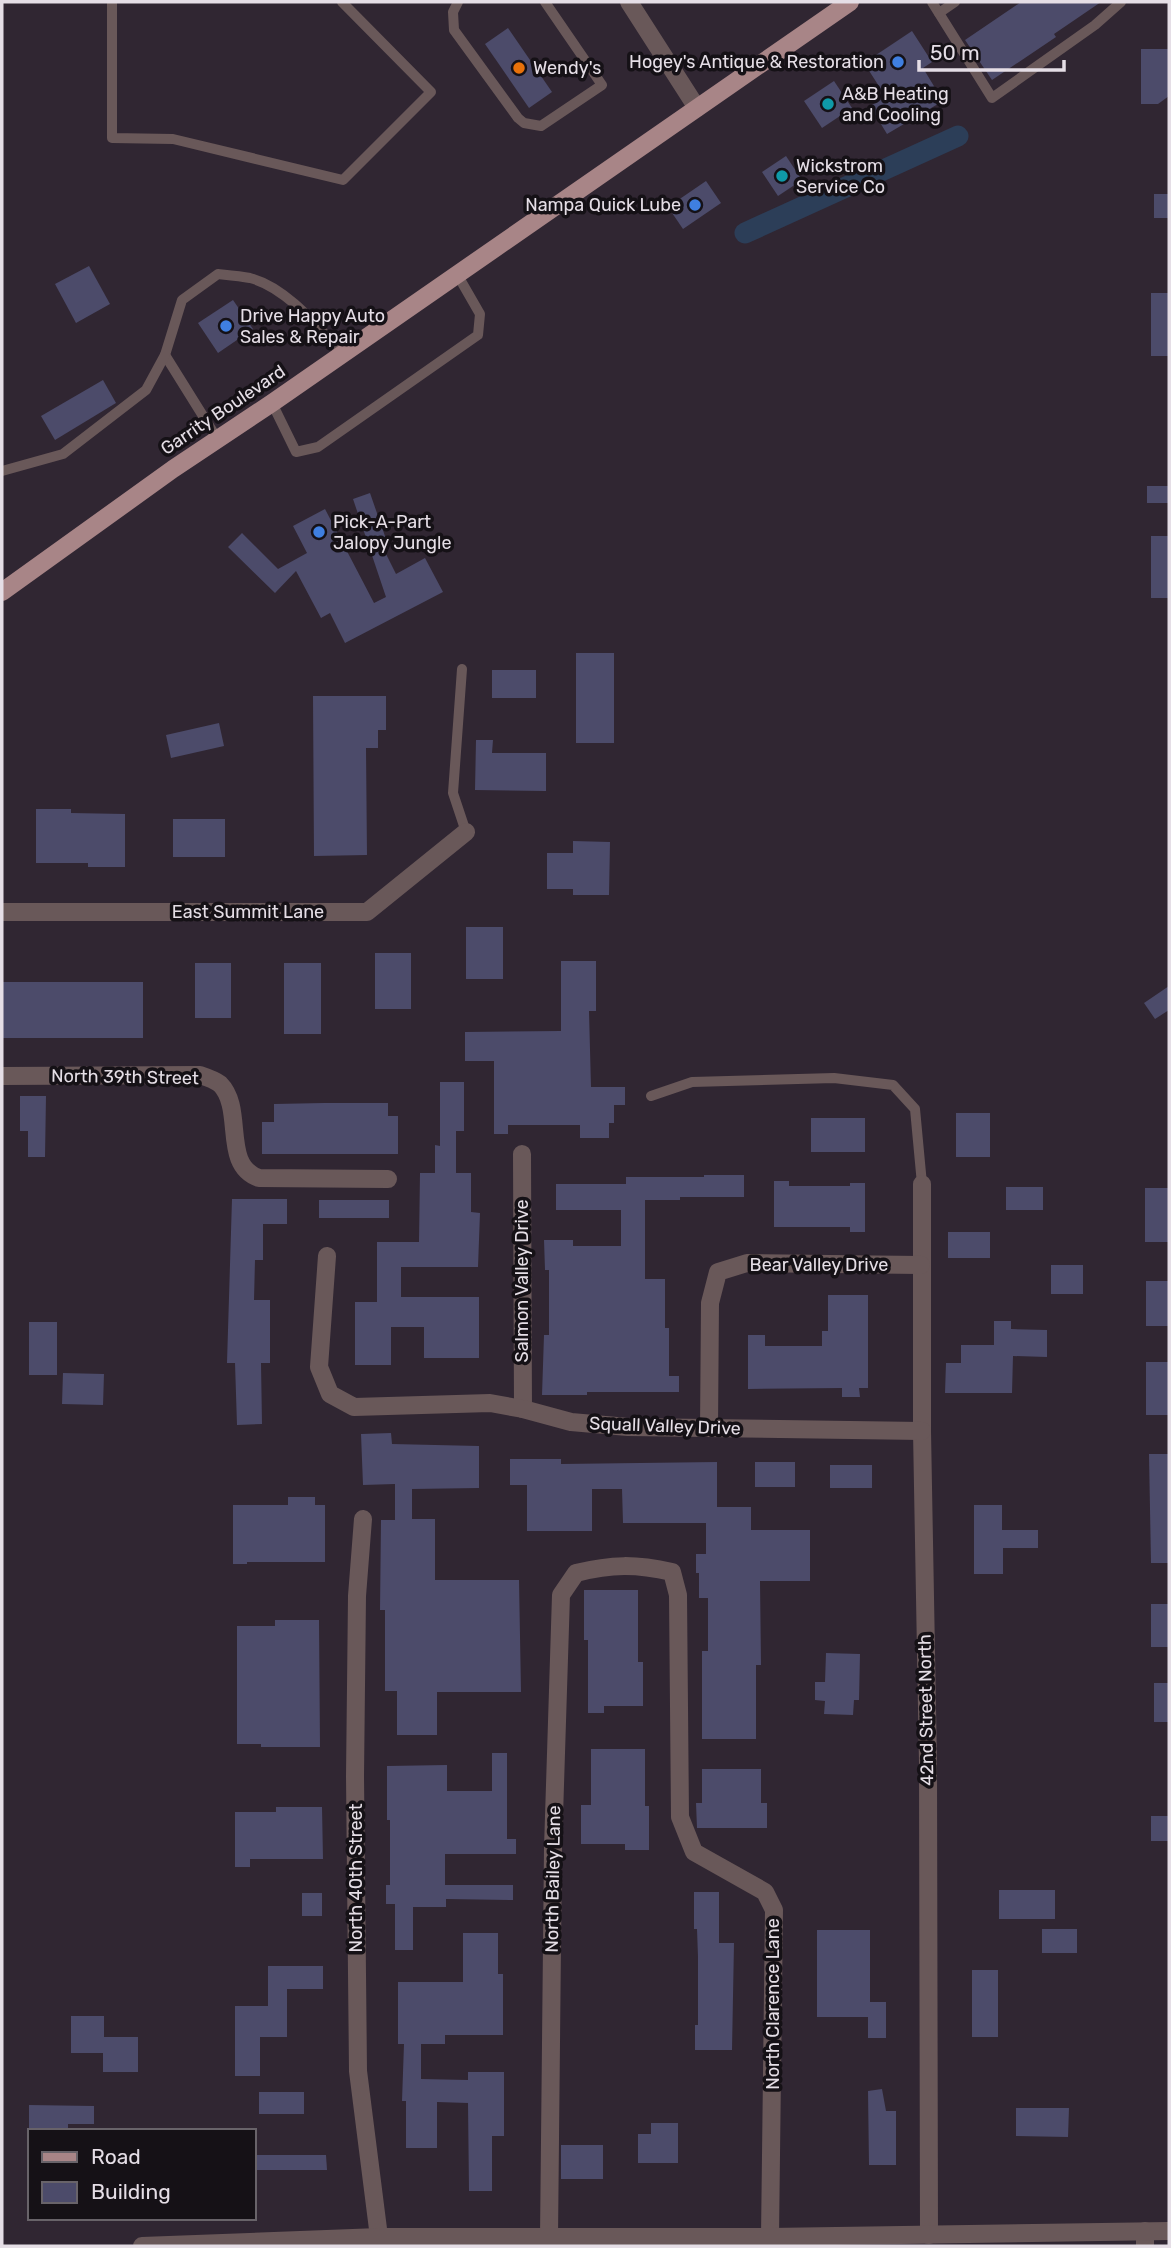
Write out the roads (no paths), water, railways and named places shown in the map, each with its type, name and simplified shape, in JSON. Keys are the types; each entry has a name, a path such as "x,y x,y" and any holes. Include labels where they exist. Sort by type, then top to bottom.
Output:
{"main road":[{"name":"Garrity Boulevard","path":"2,592 173,469 850,2"}],"street":[{"path":"629,2 697,108"},
{"name":"East Summit Lane","path":"2,912 367,912 466,832"},
{"name":"North 39th Street","path":"2,1076 200,1075 219,1083 228,1096 239,1160 250,1175 259,1178 388,1179"},
{"name":"Salmon Valley Drive","path":"522,1154 523,1409"},
{"name":"42nd Street North","path":"922,1184 929,2235"},
{"name":"Squall Valley Drive","path":"327,1256 318,1367 330,1394 354,1407 490,1403 571,1422 628,1427 922,1431"},
{"name":"Bear Valley Drive","path":"709,1428 710,1303 718,1272 747,1263 922,1265"},
{"name":"North 40th Street","path":"363,1519 357,1596 355,1776 358,2071 379,2237"},
{"name":"North Bailey Lane","path":"548,2237 553,1848 561,1595 576,1573 623,1565"},
{"name":"North Clarence Lane","path":"623,1565 647,1566 672,1573 678,1595 680,1817 694,1852 765,1892 774,1910 770,2237"},
{"path":"142,2246 379,2237 929,2235 1145,2239 1169,2231"}],"lane":[{"path":"112,2 112,138 173,139 343,180 431,92 342,2"},
{"path":"458,2 453,12 454,30 524,123 541,126 602,85 545,2"},
{"path":"932,2 992,98 1095,25 1121,2"},
{"path":"939,13 955,2"},
{"path":"2,471 63,454 146,390 164,355 182,300 218,274 252,278 282,294 302,310 342,353"},
{"path":"272,403 296,452 318,447 478,335 480,314 457,274"},
{"path":"164,355 218,440"},
{"path":"462,669 453,793 466,832"},
{"path":"651,1096 692,1082 834,1078 892,1085 915,1109 922,1184"}],"waterway":[{"path":"745,233 958,136"}],"place":[{"name":"Hogey's Antique & Restoration","path":"898,62"},
{"name":"Wendy's","path":"519,68"},
{"name":"A&B Heating and Cooling","path":"828,104"},
{"name":"Wickstrom Service Co","path":"782,176"},
{"name":"Nampa Quick Lube","path":"695,205"},
{"name":"Drive Happy Auto Sales & Repair","path":"226,326"},
{"name":"Pick-A-Part Jalopy Jungle","path":"319,532"}]}
